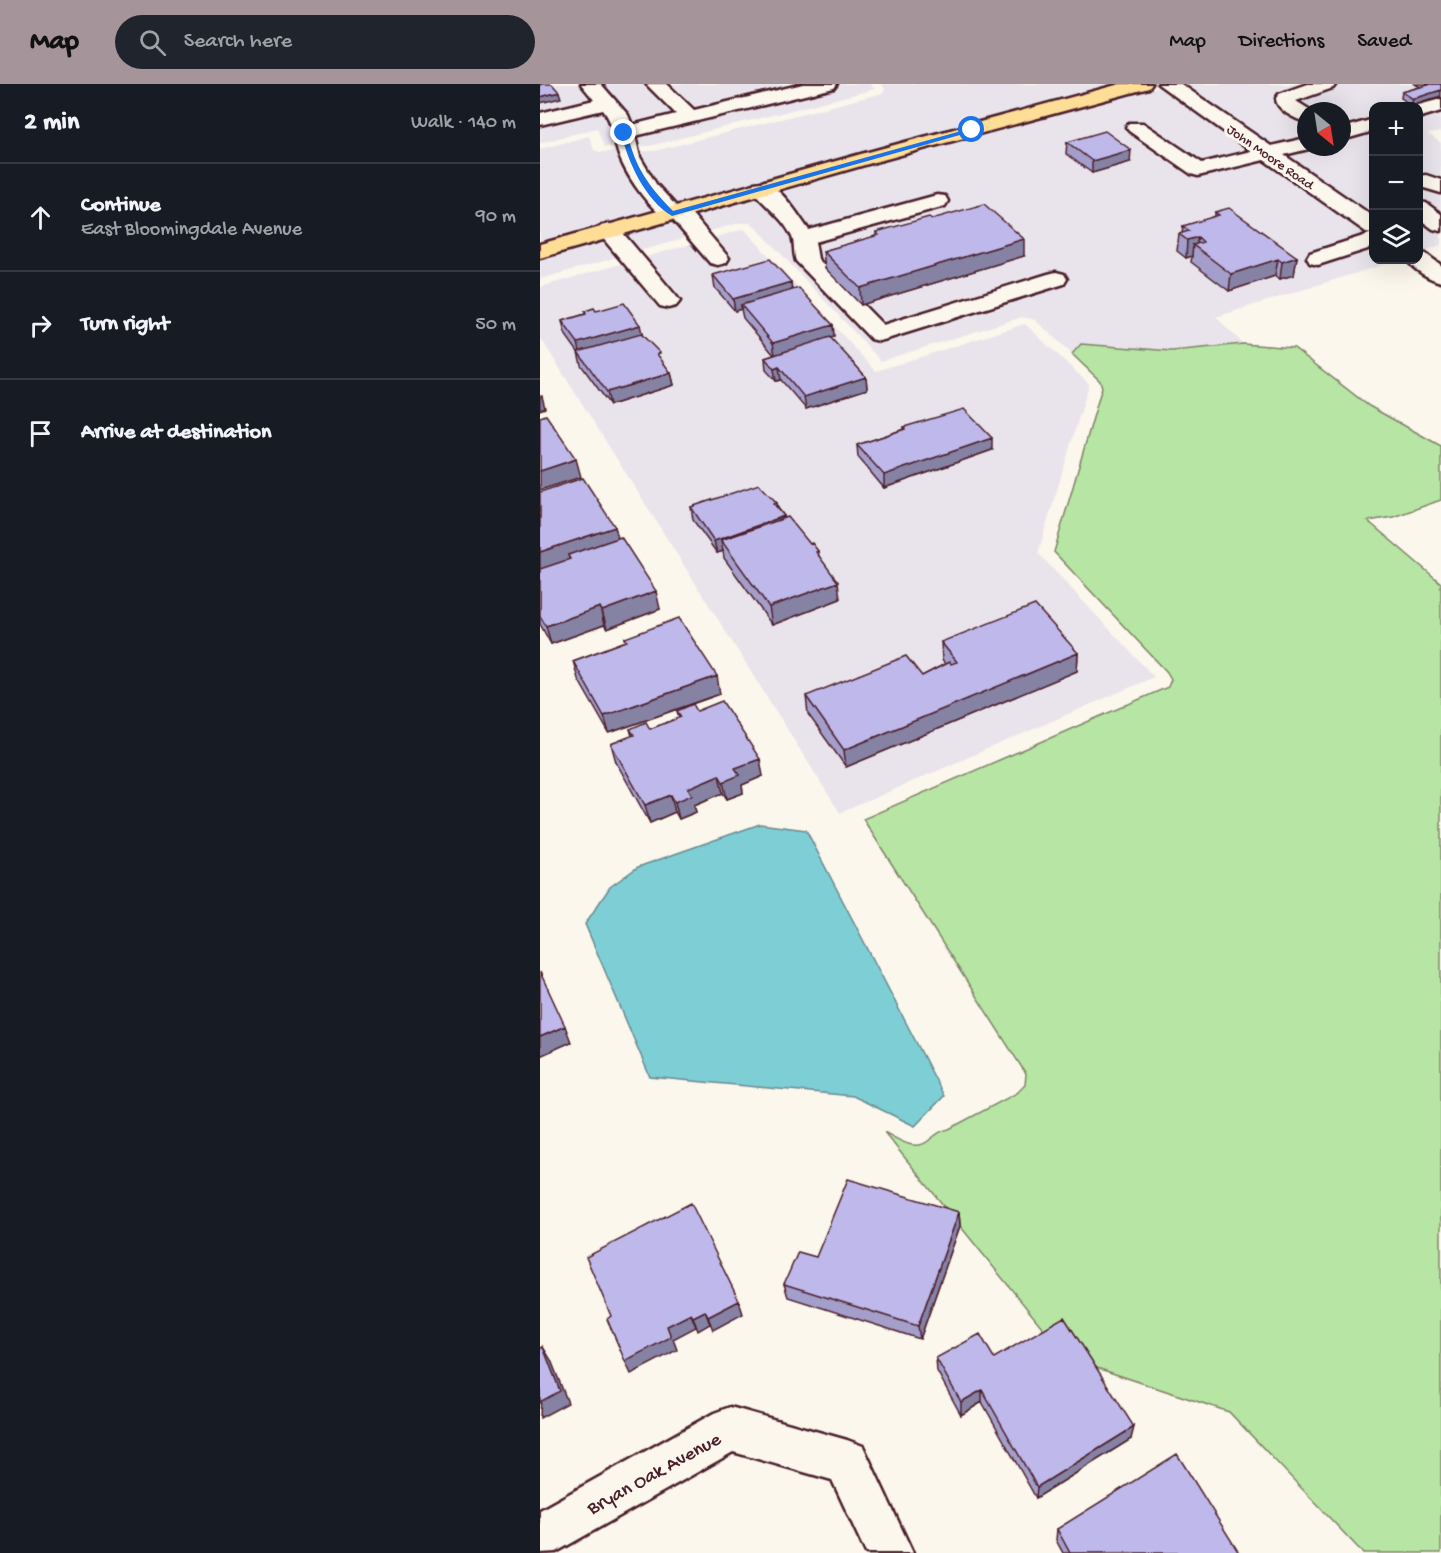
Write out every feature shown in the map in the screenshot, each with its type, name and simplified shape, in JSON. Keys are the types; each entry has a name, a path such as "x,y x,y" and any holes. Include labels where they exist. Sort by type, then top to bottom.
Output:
{"main road":[{"path":"540,251 1142,84"}],"street":[{"path":"591,84 621,119 630,157 647,187 718,258"},
{"path":"656,84 690,117"},
{"path":"624,133 690,117 736,97 827,84"},
{"name":"John Moore Road","path":"1168,84 1369,224"},
{"path":"1297,110 1286,103 1286,98 1326,84"},
{"path":"540,119 608,103"},
{"path":"1423,111 1441,105"},
{"path":"1351,131 1369,126"},
{"path":"1136,127 1198,170 1297,147"},
{"path":"1423,182 1441,187"},
{"path":"762,188 782,208 804,238 804,252 807,261 879,334 1056,279"},
{"path":"804,238 937,201"},
{"path":"1423,210 1441,224"},
{"path":"609,231 668,301"},
{"path":"1318,258 1369,242"},
{"path":"1427,258 1441,274"},
{"name":"Bryan Oak Avenue","path":"540,1536 730,1429 847,1462 890,1553"}],"shaded area":[{"path":"540,84 869,84 875,89 650,146 604,147 597,128 540,143"},
{"path":"881,84 1116,84 540,243 540,149 589,136 594,150 600,152 654,151 883,93 885,89"},
{"path":"1181,84 1441,84 1441,132 1428,134 1441,143 1441,245 1424,251 1423,102 1369,102 1369,214"},
{"path":"1158,87 1369,235 1369,264 1385,264 1216,317 1243,344 1172,351 1081,344 1072,354 1035,320 1022,317 881,361 750,223 739,223 540,279 540,260 875,164"},
{"path":"744,229 876,371 1025,324 1089,384 1038,553 1154,677 840,813 540,337 540,287"}],"green space":[{"path":"1081,344 1172,351 1243,344 1294,348 1369,406 1441,446 1441,500 1393,517 1368,521 1441,583 1441,1553 1363,1553 1229,1412 1067,1358 884,1132 912,1145 923,1144 940,1132 1017,1093 1025,1085 1026,1074 863,819 1168,687 1171,679 1167,672 1054,552 1102,387 1100,381 1072,354"}],"water":[{"path":"760,824 806,830 944,1096 915,1126 853,1096 650,1077 585,924 610,887 638,867"}],"building":[{"path":"540,84 552,84 559,92 540,97"},
{"path":"1426,84 1441,84 1441,90 1413,99 1402,92 1428,85"},
{"path":"1105,131 1131,150 1092,161 1067,142"},
{"path":"984,204 1024,239 860,288 823,251 879,235 876,232"},
{"path":"1229,208 1297,257 1282,262 1278,259 1231,274 1193,245 1203,242 1198,237 1187,240 1179,234 1189,231 1183,226 1219,215 1215,212"},
{"path":"770,259 791,282 733,299 713,275"},
{"path":"799,288 833,325 773,343 741,305"},
{"path":"624,303 640,325 578,343 562,321 586,314 585,311 594,308 596,311"},
{"path":"641,334 660,353 657,354 671,373 607,392 578,352"},
{"path":"830,337 866,377 804,397 779,367 774,369 765,358"},
{"path":"964,409 992,438 884,475 857,445 905,429 904,427"},
{"path":"546,415 576,459 540,471 540,417"},
{"path":"583,478 615,527 540,552 540,492"},
{"path":"759,484 777,503 774,504 784,516 714,541 691,507"},
{"path":"788,517 810,544 812,543 838,582 769,607 721,540"},
{"path":"621,537 656,591 602,611 600,607 546,626 540,616 540,569 570,559 568,555"},
{"path":"1035,605 1078,653 844,750 806,696 906,656 922,676 949,662 951,664 957,662 941,642"},
{"path":"679,618 717,676 604,716 573,661"},
{"path":"722,701 760,759 735,768 740,775 723,782 719,775 688,788 692,795 675,802 671,795 645,805 611,744 634,735 630,729 646,722 650,729 681,717 677,711 693,704 697,711"},
{"path":"540,972 565,1026 540,1037"},
{"path":"848,1179 959,1212 918,1326 784,1284 798,1252 816,1257"},
{"path":"691,1203 739,1301 708,1317 705,1311 693,1317 691,1314 667,1326 671,1337 625,1361 607,1319 611,1316 586,1257"},
{"path":"1064,1317 1134,1427 1037,1487 982,1390 961,1402 936,1358 980,1334 994,1358"},
{"path":"543,1347 560,1391 540,1402 540,1349"},
{"path":"1177,1454 1239,1553 1070,1553 1057,1529"}],"route":[{"path":"624,133 630,157 647,187 672,214 972,130"}]}
